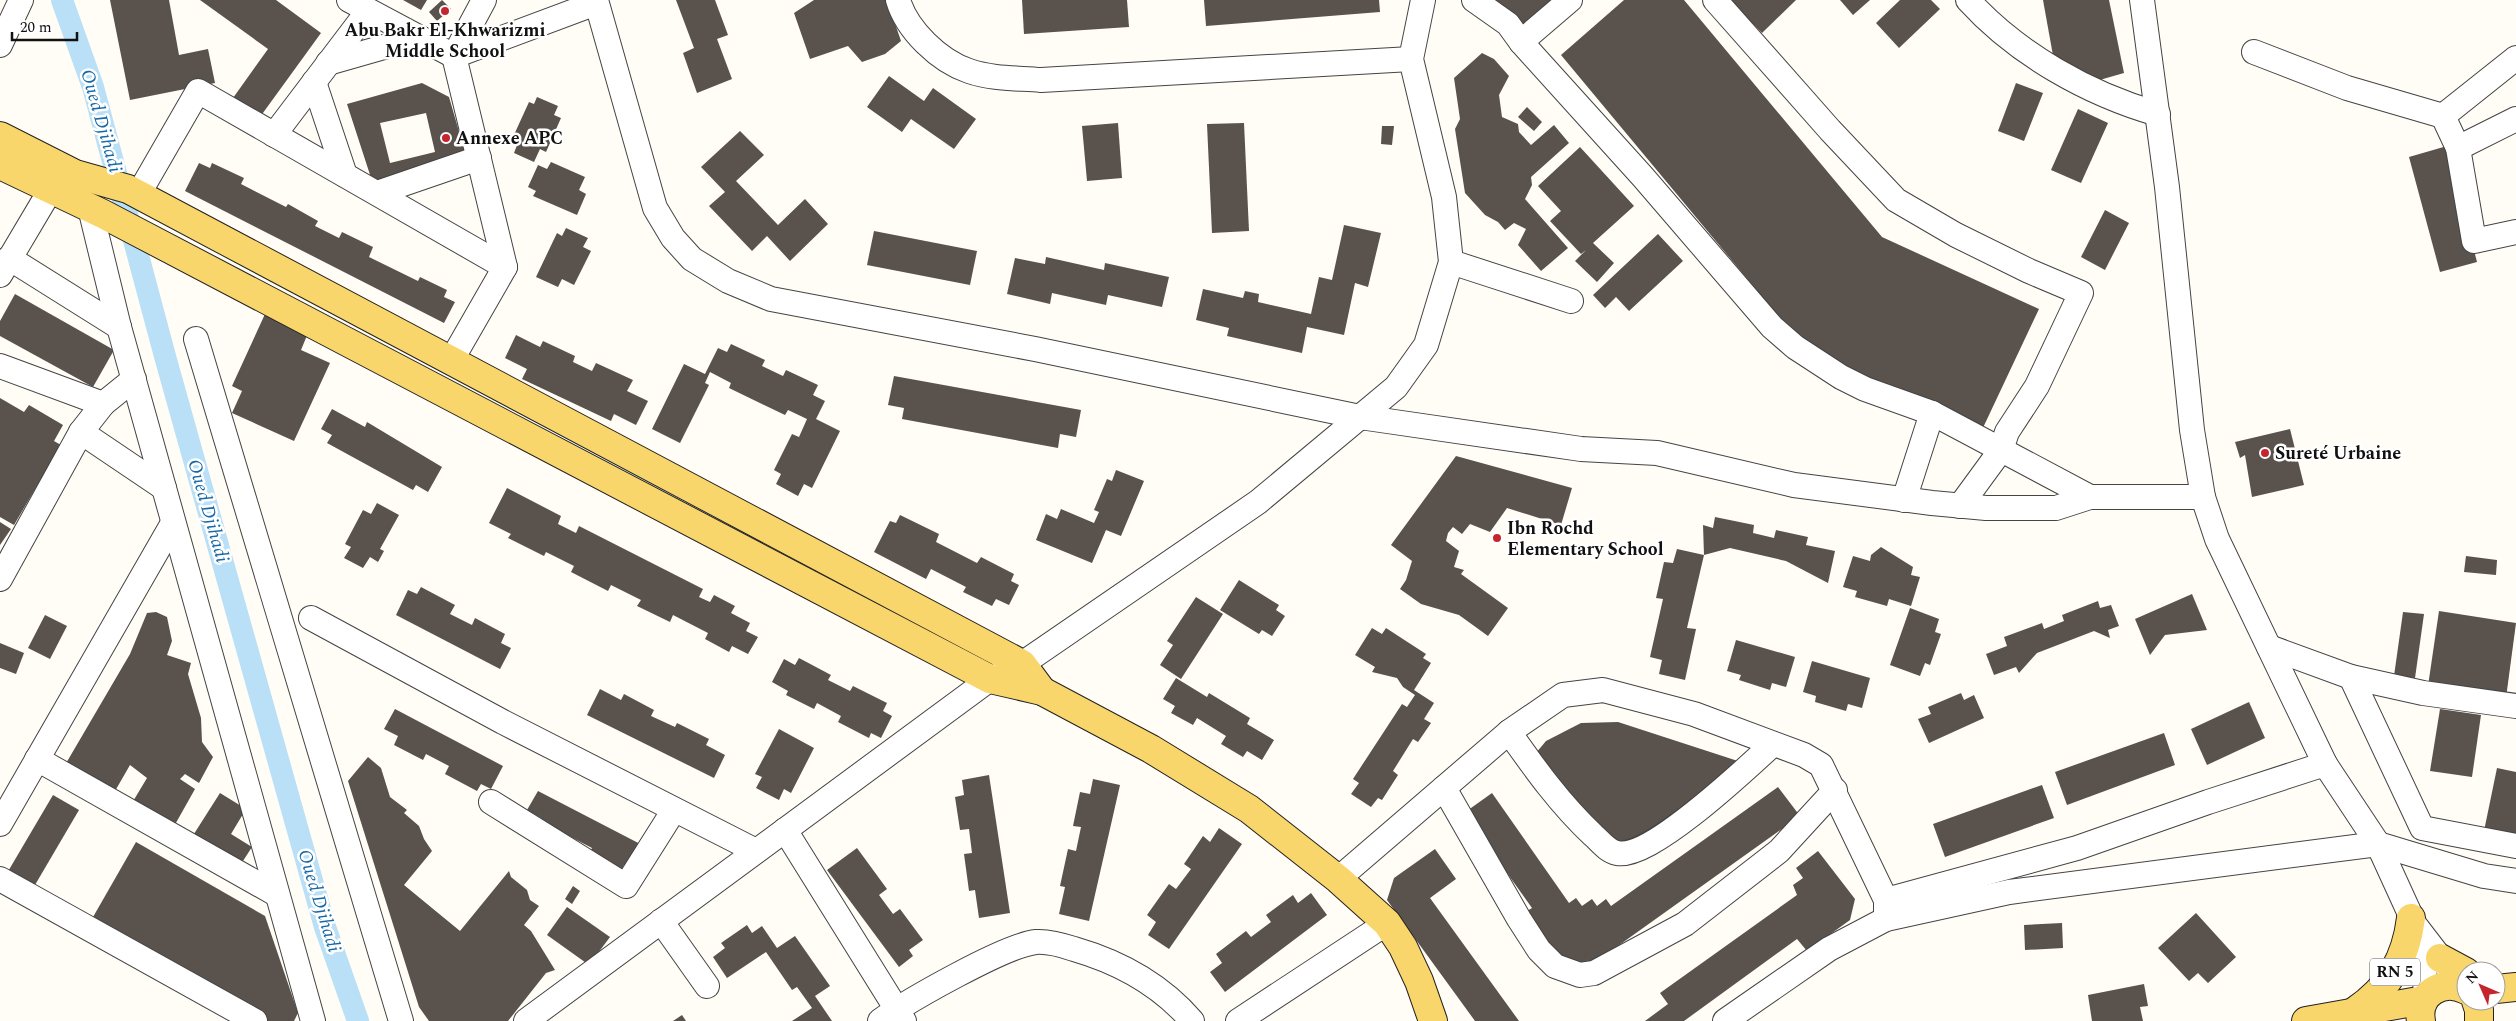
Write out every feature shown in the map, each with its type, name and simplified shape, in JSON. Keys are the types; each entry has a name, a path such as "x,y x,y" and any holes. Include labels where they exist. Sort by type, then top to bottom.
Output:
{"main road":[{"path":"0,136 76,174 133,192 1022,664 1042,692"},
{"path":"0,165 96,211 990,679 1042,692 1151,749 1249,809 1338,879 1387,923 1404,947 1419,981 1433,1021"},
{"name":"RN 5","path":"2355,1011 2370,1000 2395,972 2403,954 2412,921"},
{"name":"RN 5","path":"2440,958 2456,967"},
{"path":"2423,1006 2433,990 2449,985 2456,987"},
{"name":"RN 5","path":"2306,1021 2355,1011 2423,1006"}],"street":[{"path":"0,45 21,0"},
{"path":"451,361 505,267 454,56 484,0"},
{"path":"898,0 908,22 930,48 967,71 993,76 1041,80 1411,59"},
{"path":"526,1021 990,679 1022,664 1258,502 1396,387 1426,345 1451,262 1444,197 1411,59 1423,0"},
{"path":"1474,0 1508,24 1521,42 1643,177 1772,327 1795,347 1841,377 1865,389 1932,413 2090,497"},
{"path":"1521,42 1570,0"},
{"path":"1716,0 1830,130 1896,200 1948,231 2013,263 2081,293 2037,386 2007,432 2001,450 1960,506"},
{"path":"1968,0 2005,34 2050,66 2098,92 2158,114"},
{"path":"2142,0 2158,114 2190,421 2203,498 2216,539 2325,764 2378,844 2412,921 2424,963 2423,1006"},
{"path":"274,135 328,63 358,5 454,56 596,1 655,208 673,238 692,259 728,282 771,299 1035,348 1360,417 1581,449 1657,453 1794,485 1960,506 2056,508 2090,497 2203,498"},
{"path":"328,63 419,37"},
{"path":"2254,52 2347,88 2444,116"},
{"path":"2444,116 2516,58"},
{"path":"314,82 345,175"},
{"path":"133,192 198,91 505,267"},
{"path":"2444,116 2458,148 2474,241 2516,232"},
{"path":"2458,148 2516,119"},
{"path":"377,193 479,158"},
{"path":"51,189 4,266 119,327"},
{"path":"96,211 119,327 309,1019"},
{"path":"1451,262 1572,301"},
{"path":"196,339 401,1021"},
{"path":"0,366 103,404"},
{"path":"0,579 81,432 103,404 134,380"},
{"path":"1904,500 1932,413"},
{"path":"81,432 164,488"},
{"path":"0,824 173,523"},
{"path":"311,618 503,722 756,851"},
{"path":"2269,647 2351,677 2423,693 2516,706"},
{"path":"2351,677 2422,828 2516,846"},
{"path":"1338,879 1509,732 1563,695 1603,690 1694,714 1804,755 1820,765 1835,790 1886,909"},
{"path":"1509,732 1550,790 1569,813 1607,848 1617,853 1629,851 1666,834 1722,791 1773,744"},
{"path":"37,759 276,894"},
{"path":"1726,1021 1886,909 2077,848 2208,802 2325,764"},
{"path":"1444,788 1519,919 1539,950 1555,966 1580,975 1594,973 1685,924 1779,851 1835,790"},
{"path":"491,802 626,886 674,810"},
{"path":"785,830 894,1017 1002,953 1036,942 1056,944 1093,955 1126,969 1175,1002 1192,1021"},
{"path":"1886,909 2378,844 2484,876 2516,881"},
{"path":"0,879 256,1021"},
{"path":"661,921 707,986"},
{"path":"2412,921 2456,978"},
{"path":"1238,1021 1387,923"}],"building":[{"path":"110,0 169,0 179,55 208,49 215,83 130,100"},
{"path":"200,0 276,0 321,33 260,117 233,98 268,49"},
{"path":"403,0 427,0 421,10"},
{"path":"442,0 451,9 437,21 429,12"},
{"path":"676,0 715,0 728,35 717,39 732,79 697,93 683,53 694,48"},
{"path":"814,0 887,0 901,41 885,54 862,62 848,46 810,59 794,13"},
{"path":"1022,0 1127,0 1129,27 1024,34"},
{"path":"1204,0 1379,0 1380,12 1206,26"},
{"path":"1492,0 1556,0 1520,32"},
{"path":"1624,0 1684,0 1882,237 2039,309 1981,432 1809,353 1561,55"},
{"path":"1729,0 1796,0 1762,33"},
{"path":"1840,0 1870,0 1853,15"},
{"path":"1900,0 1931,0 1940,9 1899,48 1876,23"},
{"path":"2043,0 2109,0 2124,73 2096,81 2054,61"},
{"path":"1482,53 1494,59 1509,76 1499,95 1502,117 1518,124 1519,132 1531,145 1554,125 1569,143 1531,177 1532,185 1525,199 1568,248 1541,271 1518,245 1526,229 1514,223 1505,230 1498,222 1485,215 1465,193 1455,129 1460,119 1454,78"},
{"path":"889,76 924,101 933,88 976,119 954,149 911,119 902,132 867,107"},
{"name":"Annexe APC","path":"422,83 449,97 471,173 373,184 347,104","holes":["426,113 435,152 390,163 380,123"]},
{"path":"2016,83 2043,93 2024,141 1998,131"},
{"path":"537,97 558,106 554,115 561,118 546,152 540,149 534,162 514,153 519,140 513,137 529,102 534,104"},
{"path":"1527,107 1542,122 1534,131 1518,117"},
{"path":"2078,109 2108,123 2081,183 2051,170"},
{"path":"1118,123 1122,178 1087,181 1082,126"},
{"path":"1244,123 1249,231 1212,233 1207,124"},
{"path":"1382,126 1394,126 1392,145 1381,144"},
{"path":"740,131 764,155 736,181 778,225 805,199 828,224 790,261 767,236 752,251 709,206 725,192 701,167"},
{"path":"2447,146 2477,262 2440,272 2409,157"},
{"path":"1580,147 1634,206 1593,243 1614,263 1597,282 1575,261 1586,250 1581,254 1550,221 1561,211 1538,186"},
{"path":"551,162 585,177 579,190 586,194 577,215 533,196 536,191 528,187 538,165 547,169"},
{"path":"199,163 210,168 212,163 244,178 241,184 286,207 288,204 318,221 315,226 339,238 342,232 373,247 369,257 418,281 420,277 447,290 444,297 455,302 444,323 185,191"},
{"path":"2105,210 2129,223 2105,270 2081,257"},
{"path":"1344,225 1381,233 1368,287 1355,283 1344,335 1307,327 1302,353 1227,336 1229,328 1196,320 1203,289 1243,298 1245,291 1259,294 1258,302 1311,314 1319,277 1332,280"},
{"path":"566,228 588,238 583,247 591,251 574,285 562,279 558,287 536,277 557,233 562,236"},
{"path":"874,231 977,251 970,285 867,265"},
{"path":"1658,234 1683,261 1629,311 1616,297 1605,308 1593,295"},
{"path":"1046,257 1104,270 1105,263 1169,277 1162,307 1108,295 1106,305 1052,293 1050,304 1007,294 1015,258 1045,264"},
{"path":"15,294 114,350 93,387 0,336 0,321"},
{"path":"265,314 308,333 301,350 330,363 294,441 232,413 242,391 232,386"},
{"path":"516,335 540,347 543,341 575,356 573,362 592,371 596,363 633,380 627,391 648,401 636,425 614,414 611,421 522,379 527,369 505,358"},
{"path":"731,344 765,360 762,366 783,376 786,370 818,385 813,395 825,401 816,419 840,431 812,488 804,484 798,496 776,484 781,474 774,470 792,434 799,437 807,419 788,410 785,415 729,388 731,383 710,372 705,383 709,385 680,443 652,429 684,364 705,374 718,348 727,352"},
{"path":"894,376 1081,410 1076,437 1060,434 1058,448 902,419 904,408 888,405"},
{"path":"0,398 24,412 29,405 63,425 54,441 66,448 48,467 14,525 0,517"},
{"path":"332,409 365,427 367,422 442,467 428,492 416,485 413,490 327,443 332,435 321,429"},
{"path":"2290,429 2304,485 2252,497 2245,455 2240,458 2235,442"},
{"path":"1456,456 1572,488 1561,525 1507,508 1490,532 1470,524 1462,534 1453,527 1448,533 1446,541 1459,551 1454,567 1464,570 1461,574 1508,608 1488,636 1459,615 1421,604 1400,589 1406,580 1412,561 1391,545"},
{"path":"1116,470 1144,481 1121,536 1106,530 1092,563 1036,540 1046,514 1057,519 1061,509 1094,523 1099,512 1094,510 1107,479 1112,481"},
{"path":"507,488 561,516 558,524 576,533 579,526 703,589 699,597 710,602 714,595 735,606 731,613 750,623 746,631 758,637 748,654 732,646 729,652 705,639 708,633 673,615 670,622 637,606 641,600 611,585 608,591 571,572 574,566 546,552 544,556 508,538 511,534 489,523"},
{"path":"377,503 399,515 380,549 384,551 378,562 370,557 363,568 344,558 351,547 345,544 363,510 371,514"},
{"path":"900,515 939,534 936,542 977,563 981,557 1014,574 1011,581 1019,585 1009,605 996,599 992,606 963,592 966,587 931,569 926,579 874,552 890,521 896,523"},
{"path":"1715,517 1754,525 1753,533 1774,538 1776,530 1808,537 1806,545 1835,551 1828,583 1786,561 1730,548 1704,555 1703,525 1713,528"},
{"path":"0,522 11,529 0,545"},
{"path":"1881,547 1913,567 1911,575 1920,577 1911,606 1889,599 1887,606 1855,597 1857,591 1843,587 1853,556 1870,561 1871,555"},
{"path":"1677,549 1704,555 1687,628 1696,629 1685,680 1659,674 1662,660 1650,657 1663,599 1656,598 1664,562 1673,563"},
{"path":"2466,556 2497,560 2496,575 2464,572"},
{"path":"1239,580 1279,605 1276,610 1285,616 1272,636 1262,630 1259,634 1220,610"},
{"path":"421,587 455,605 450,614 472,625 475,618 505,634 501,643 511,648 500,669 396,615 408,590 417,594"},
{"path":"2192,594 2207,630 2165,635 2150,655 2135,619"},
{"path":"1196,597 1223,614 1181,679 1160,665 1173,645 1167,641"},
{"path":"2098,601 2100,608 2111,605 2119,626 2108,630 2110,638 2094,631 2037,653 2019,673 2016,667 1994,675 1986,654 2007,646 2004,637 2042,623 2044,629 2064,621 2062,615"},
{"path":"1910,608 1939,619 1935,632 1941,634 1930,665 1925,663 1920,676 1890,665"},
{"path":"2439,611 2516,623 2506,698 2428,686"},
{"path":"156,612 167,617 172,641 167,655 191,663 188,674 201,718 202,742 213,757 199,783 185,774 180,779 195,789 168,837 126,813 147,778 130,765 111,798 58,777 130,654 147,613"},
{"path":"2403,612 2424,614 2415,678 2394,676"},
{"path":"45,615 67,626 50,659 28,648"},
{"path":"1372,628 1382,634 1386,628 1426,654 1423,658 1431,663 1414,690 1434,703 1424,719 1431,723 1418,742 1413,739 1393,771 1398,775 1382,800 1378,798 1371,807 1351,794 1359,783 1353,779 1402,704 1407,707 1415,695 1403,687 1397,678 1372,672 1375,667 1355,655"},
{"path":"1736,640 1795,657 1786,687 1772,683 1770,690 1739,680 1741,675 1727,671"},
{"path":"0,643 24,653 16,674 0,668"},
{"path":"799,658 831,675 828,680 850,691 853,686 887,703 883,711 892,716 881,738 871,733 869,738 838,722 841,716 817,703 814,709 786,695 788,691 772,682 784,659 795,665"},
{"path":"1812,661 1870,678 1862,708 1848,704 1846,711 1815,702 1816,696 1803,692"},
{"path":"1176,678 1207,697 1209,693 1250,718 1247,724 1274,740 1262,760 1247,751 1243,757 1221,744 1226,736 1197,718 1193,725 1171,713 1175,706 1163,699"},
{"path":"600,689 621,700 624,694 654,710 651,716 675,727 677,723 709,739 706,745 725,755 714,778 587,715"},
{"path":"1961,693 1964,700 1974,695 1984,718 1929,743 1918,719 1931,714 1928,707"},
{"path":"2249,702 2265,738 2207,765 2191,729"},
{"path":"395,709 503,766 491,789 481,784 477,791 445,774 449,766 426,754 423,760 394,745 398,736 384,729"},
{"path":"2440,709 2481,715 2472,777 2430,771"},
{"path":"1618,722 1744,763 1689,807 1618,848 1597,830 1536,753 1546,741 1581,723"},
{"path":"779,729 814,748 791,793 784,789 779,800 756,788 762,777 755,774"},
{"path":"2164,733 2175,765 2067,805 2055,772"},
{"path":"368,757 381,768 390,797 407,810 404,813 419,826 424,839 432,851 404,885 460,931 509,871 511,877 527,890 530,900 539,906 524,925 531,931 555,970 546,973 508,1021 429,1021 419,1007 348,781"},
{"path":"2497,768 2516,772 2516,838 2484,831"},
{"path":"989,775 1010,913 979,918 975,890 969,891 964,854 972,853 969,829 960,830 955,797 964,795 962,780"},
{"path":"1093,779 1120,785 1089,921 1059,914 1065,887 1060,886 1068,849 1076,851 1081,827 1073,826 1080,792 1090,794"},
{"path":"2042,785 2054,818 1945,857 1933,824"},
{"path":"1778,787 1800,816 1587,968 1554,960 1522,914 1532,908 1464,813 1492,793 1569,903 1576,898 1582,906 1592,899 1597,906 1606,899 1611,906"},
{"path":"538,791 646,847 633,870 624,865 620,873 588,856 592,848 569,836 565,841 537,826 541,818 527,810"},
{"path":"220,793 246,809 231,834 252,847 232,878 185,848"},
{"path":"53,795 79,810 25,902 0,885"},
{"path":"1219,828 1242,844 1169,949 1148,935 1156,922 1147,915 1169,884 1176,889 1191,869 1184,864 1203,836 1210,842"},
{"path":"136,842 265,916 298,1013 294,1021 242,1021 85,931"},
{"path":"857,848 887,889 879,895 893,914 900,909 923,940 909,950 913,956 899,967 827,870"},
{"path":"1435,849 1456,879 1430,898 1519,1021 1475,1021 1387,900 1394,878"},
{"path":"1818,851 1855,899 1850,920 1807,951 1797,939 1684,1021 1645,1021 1668,1004 1660,993 1797,895 1793,885 1803,878 1796,868"},
{"path":"573,886 580,891 572,904 565,899"},
{"path":"1311,893 1327,915 1225,992 1210,972 1222,963 1216,954 1246,931 1251,937 1271,922 1266,915 1293,895 1298,903"},
{"path":"567,907 610,937 589,965 547,935"},
{"path":"2196,913 2236,957 2208,983 2198,973 2189,981 2158,948"},
{"path":"2062,923 2063,948 2025,950 2024,925"},
{"path":"747,925 752,933 762,926 777,948 795,936 830,986 815,996 832,1021 792,1021 812,1008 797,987 792,990 766,952 727,978 713,957 725,948 721,943"},
{"path":"2144,984 2148,1006 2140,1007 2143,1021 2092,1021 2088,995"},
{"path":"682,1015 686,1021 673,1021"}],"waterway":[{"name":"Oued Djihadi","path":"62,0 93,87 166,360 325,927 358,1021"}],"place":[{"name":"Abu Bakr El-Khwarizmi Middle School","path":"445,11"},
{"name":"Annexe APC","path":"446,138"},
{"name":"Sureté Urbaine","path":"2265,453"},
{"name":"Ibn Rochd Elementary School","path":"1497,538"}]}
